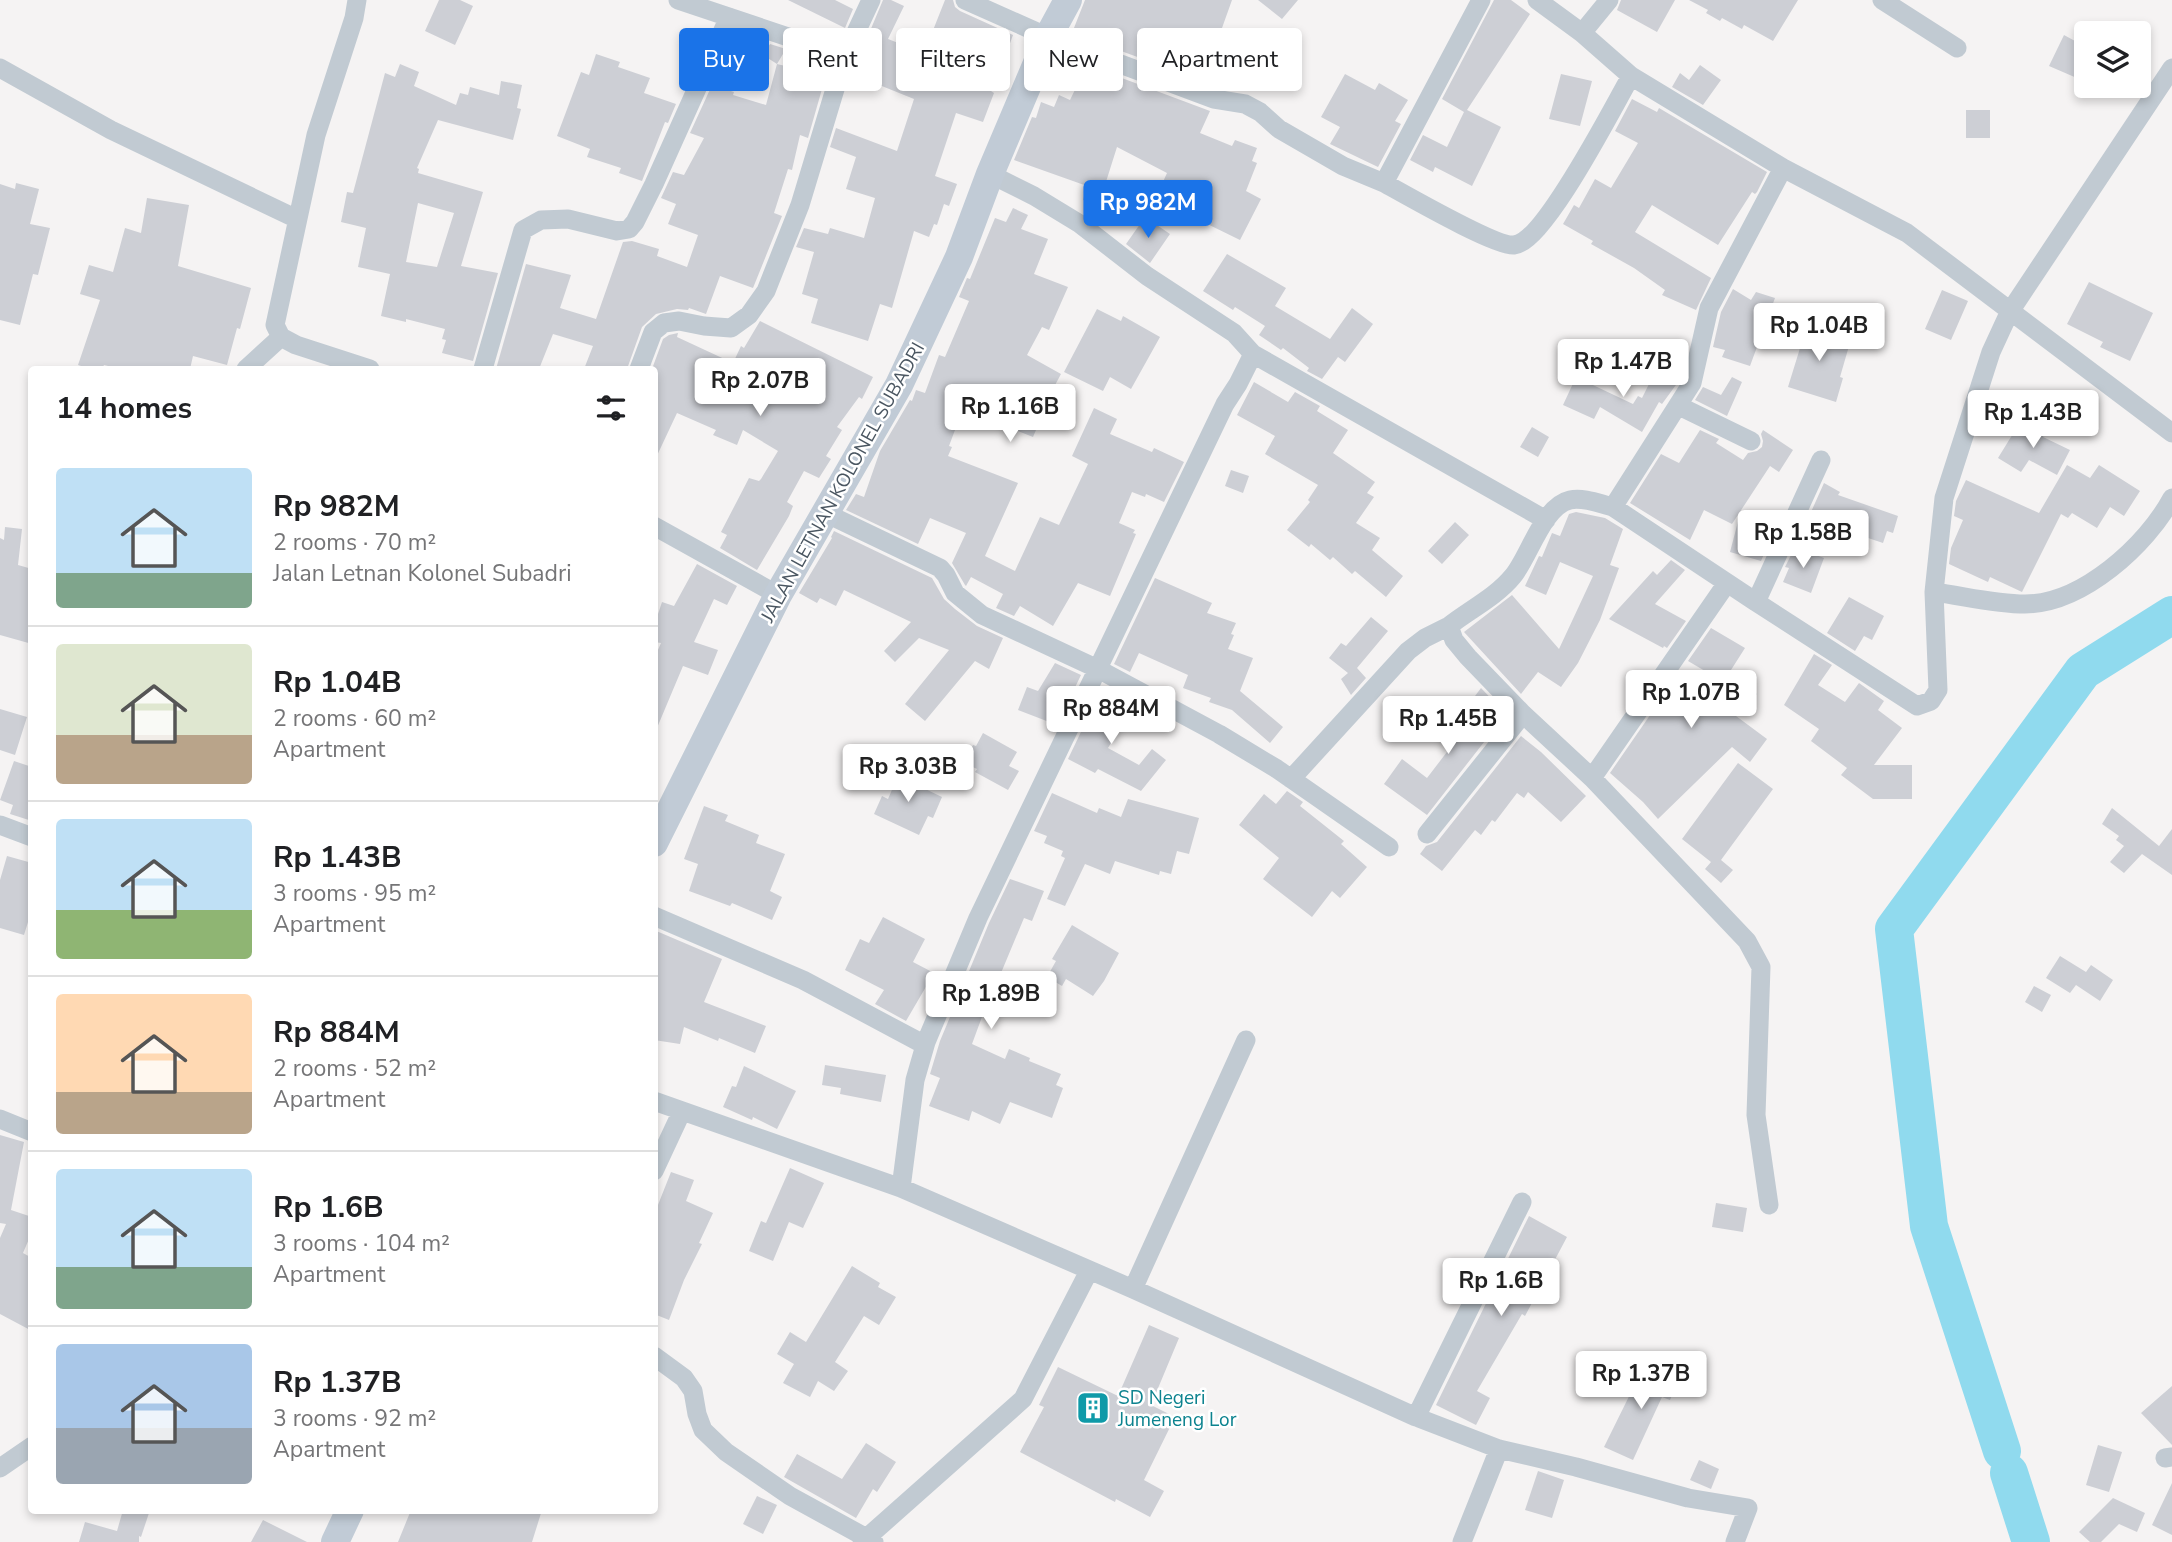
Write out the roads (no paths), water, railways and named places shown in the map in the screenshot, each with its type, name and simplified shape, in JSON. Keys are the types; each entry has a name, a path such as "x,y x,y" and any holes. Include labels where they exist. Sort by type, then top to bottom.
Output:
{"main road":[{"name":"JALAN LETNAN KOLONEL SUBADRI","path":"1053,28 1068,0"},
{"name":"JALAN LETNAN KOLONEL SUBADRI","path":"658,835 778,595 899,386 959,257 1025,91"},
{"path":"335,1542 348,1514"}],"street":[{"path":"357,0 354,18 316,135 275,325 281,337 296,345 361,366"},
{"path":"678,0 783,35"},
{"path":"858,28 871,0"},
{"path":"965,0 1028,28"},
{"path":"1384,183 1481,0"},
{"path":"1537,0 1582,33 1631,76 1783,168 1907,233 2009,313 2172,433"},
{"path":"1582,33 1609,0"},
{"path":"1882,0 1957,48"},
{"path":"484,366 523,230 541,219 568,219 617,231 629,229 654,184 729,17"},
{"path":"1123,65 1214,99 1253,107 1269,122 1343,166 1384,183 1490,239 1514,245 1527,240 1545,221 1631,76"},
{"path":"0,68 111,130 297,219"},
{"path":"1292,779 1408,651 1489,598 1513,577 1546,520 1557,507 1570,500 1588,500 1613,507 1917,706 1931,701 1938,690 1934,592 1944,498 1991,352 2009,313 2172,68"},
{"path":"640,366 653,332 664,323 679,321 731,328 749,315 766,291 800,205 834,91"},
{"path":"1613,507 1692,383 1709,308 1783,168"},
{"path":"990,174 1034,196 1080,225 1147,275 1234,332 1253,354 1546,520"},
{"path":"249,366 281,337"},
{"path":"901,1188 915,1080 925,1045 978,918 1225,404 1253,354"},
{"path":"1679,407 1751,442"},
{"path":"1756,602 1821,460"},
{"path":"1934,592 2026,604 2063,597 2103,574 2132,548 2155,527 2172,498"},
{"path":"825,513 940,568 955,593 982,615 1098,668 1219,734 1292,779 1389,847"},
{"path":"658,528 778,595"},
{"path":"1592,778 1727,583"},
{"path":"1449,626 1454,640 1468,657 1523,714 1592,778 1747,941 1760,967 1756,1115 1769,1205"},
{"path":"1427,834 1523,714"},
{"path":"0,825 28,836"},
{"path":"658,918 803,980 925,1045"},
{"path":"1133,1289 1246,1040"},
{"path":"658,1102 901,1188 1416,1417 1499,1449 1688,1498 1748,1508 1735,1542"},
{"path":"658,1162 682,1111"},
{"path":"0,1119 28,1130"},
{"path":"1416,1417 1522,1202"},
{"path":"658,1359 684,1378 693,1391 703,1430 726,1452 790,1496 868,1540 1023,1399 1090,1271"},
{"path":"0,1468 28,1449"},
{"path":"1462,1542 1499,1449"}],"waterway":[{"path":"2002,1451 1929,1226 1894,929 2083,671 2172,615"},
{"path":"2009,1473 2031,1542"}],"place":[{"name":"SD Negeri Jumeneng Lor","path":"1093,1408"}]}
